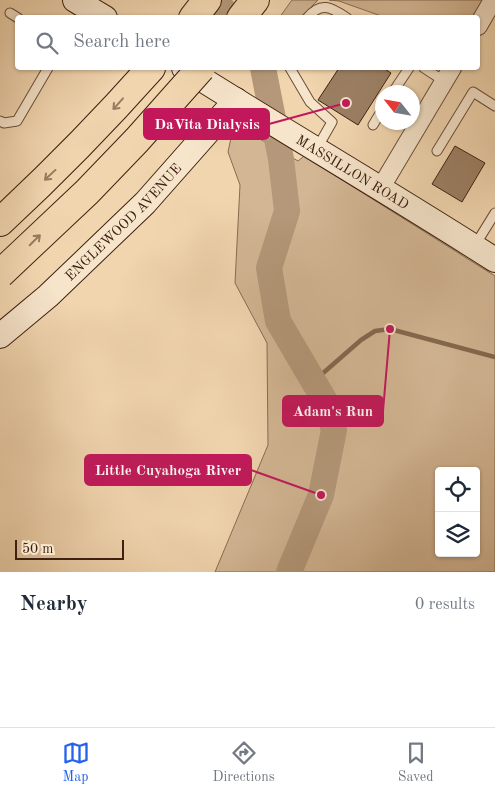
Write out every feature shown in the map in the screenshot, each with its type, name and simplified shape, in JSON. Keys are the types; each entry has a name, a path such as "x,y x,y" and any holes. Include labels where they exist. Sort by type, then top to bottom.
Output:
{"highway":[{"path":"194,15 202,0"},
{"path":"195,15 207,0"},
{"path":"243,15 255,0"},
{"path":"0,222 57,169 149,70"},
{"path":"0,274 87,192 137,140 199,70"}],"street":[{"path":"480,23 494,0"},
{"path":"80,6 99,15"},
{"name":"MASSILLON ROAD","path":"187,70 495,260"},
{"path":"380,189 446,78"},
{"name":"ENGLEWOOD AVENUE","path":"0,336 48,296 145,203 236,100"}],"lane":[{"path":"310,15 316,9 325,6 343,15"},
{"path":"0,121 4,123 17,121 47,70"},
{"path":"291,70 310,102 332,122 310,147"},
{"path":"398,85 408,70"},
{"path":"428,70 446,78"},
{"path":"437,150 472,92 495,106"},
{"path":"474,247 495,213"}],"shaded area":[{"path":"292,0 318,0 303,15 281,15"},
{"path":"329,0 484,0 475,15 378,15 339,1"},
{"path":"234,124 298,161 304,156 495,276 495,572 215,572 268,445 267,343 235,283 240,185 228,152"}],"building":[{"path":"338,70 386,70 391,73 383,85 375,85 375,98 358,125 318,100"},
{"path":"455,146 485,163 462,202 432,184"}],"waterway":[{"path":"216,0 227,15"},
{"path":"263,70 281,159 287,211 269,268 278,321 325,401 334,430 321,495 289,572"},
{"path":"314,381 361,340 375,331 390,329 495,357"}],"place":[{"name":"DaVita Dialysis","path":"346,103"},
{"name":"Adam's Run","path":"390,329"},
{"name":"Little Cuyahoga River","path":"321,495"}]}
